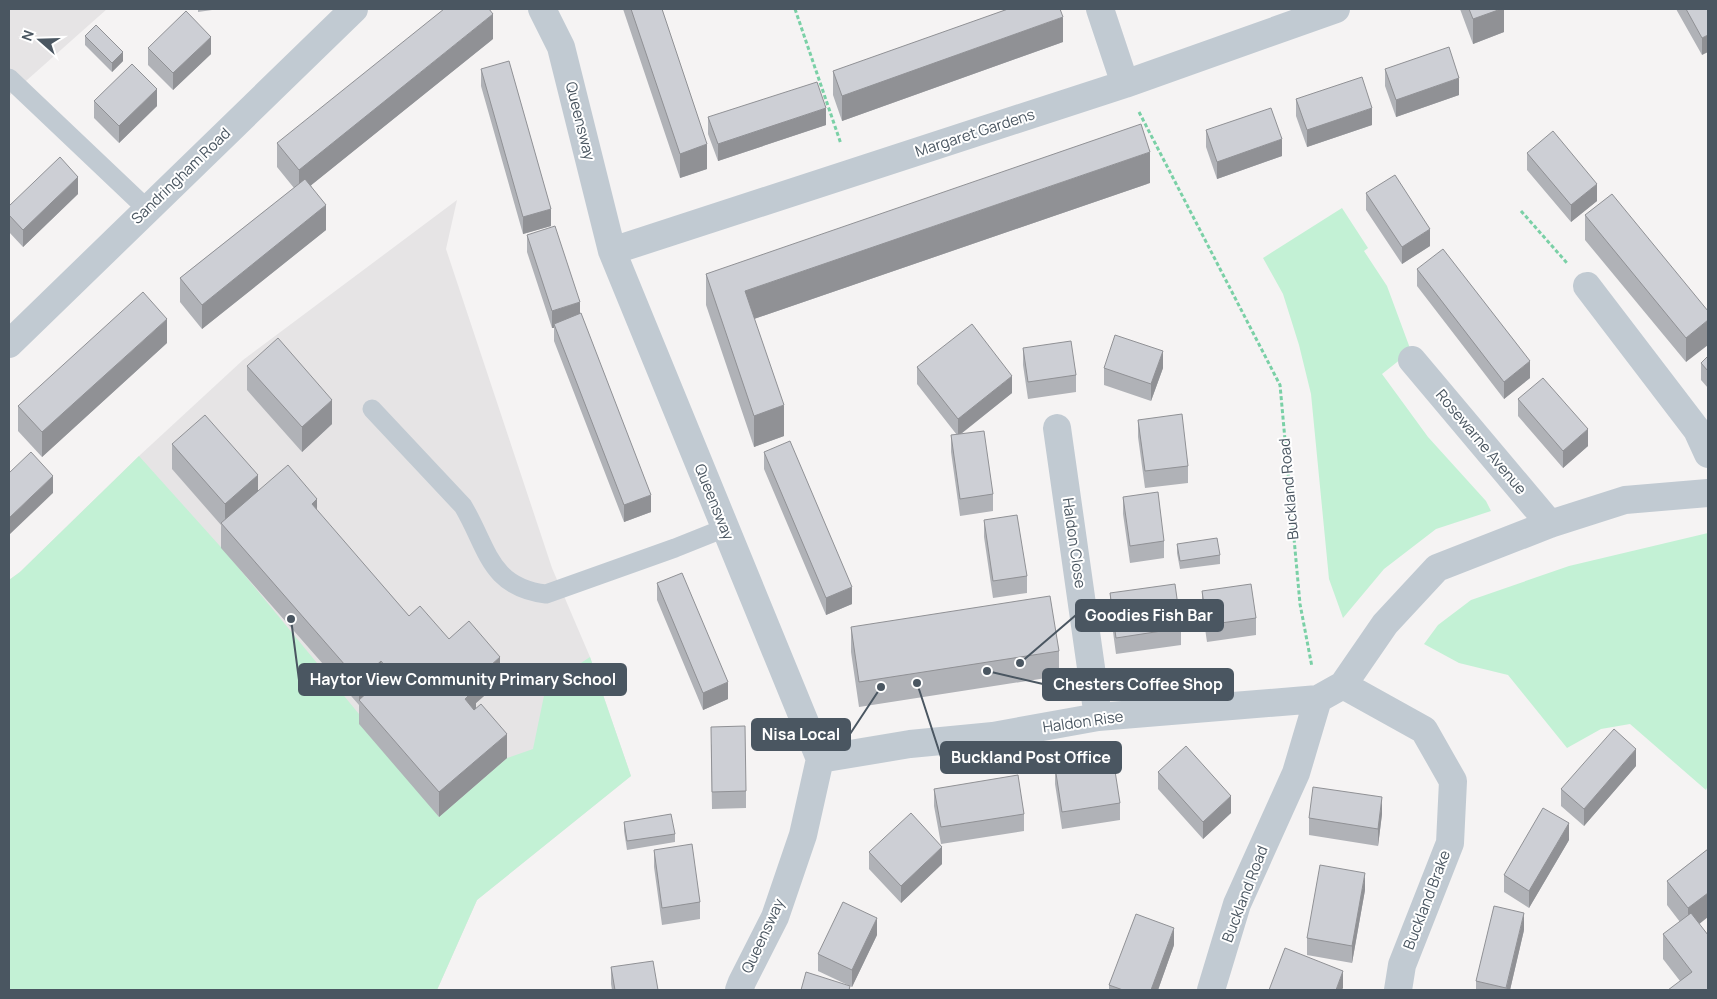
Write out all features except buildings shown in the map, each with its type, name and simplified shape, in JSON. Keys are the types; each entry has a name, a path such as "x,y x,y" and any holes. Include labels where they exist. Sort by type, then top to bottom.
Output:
{"street":[{"name":"Queensway","path":"542,9 561,47 612,251 820,759 803,835 775,917 739,990"},
{"path":"1100,9 1126,84"},
{"name":"Margaret Gardens","path":"612,251 1126,84 1336,9"},
{"name":"Sandringham Road","path":"9,344 344,12"},
{"path":"1587,286 1697,430 1708,454"},
{"name":"Rosewarne Avenue","path":"1412,360 1550,524"},
{"name":"Haldon Close","path":"1057,428 1098,717"},
{"path":"1343,685 1384,624 1437,568 1550,524 1625,500 1708,493"},
{"name":"Haldon Rise","path":"820,759 910,744 993,736 1098,717 1318,699 1343,685"},
{"name":"Buckland Brake","path":"1343,685 1424,730 1453,781 1450,843 1402,965 1398,990"},
{"name":"Buckland Road","path":"1211,990 1237,904 1296,772 1318,699"}],"lane":[{"path":"9,78 148,208"},
{"path":"372,409 463,506 494,567 517,587 546,594 725,528"}],"path":[{"path":"796,9 851,173"},
{"name":"Buckland Road","path":"1126,84 1280,385 1300,604 1318,699"},
{"path":"1521,211 1587,286"}],"shaded area":[{"path":"9,9 107,9 9,96"},
{"path":"457,200 446,249 552,568 590,657 631,776 477,900 437,990 9,990 9,580 20,572 139,456 243,360"}],"green space":[{"path":"1342,208 1368,248 1364,251 1387,286 1411,351 1382,374 1428,437 1486,501 1491,511 1436,529 1384,569 1343,618 1329,579 1311,394 1299,345 1283,294 1263,258"},
{"path":"139,456 228,555 368,725 439,817 507,758 533,749 546,686 590,657 631,776 477,900 437,990 9,990 9,580 20,572"},
{"path":"1708,533 1708,785 1706,790 1630,724 1601,729 1567,748 1508,675 1459,663 1424,644 1438,625 1471,600 1569,566"}],"place":[{"name":"Haytor View Community Primary School","path":"291,619"},
{"name":"Goodies Fish Bar","path":"1020,663"},
{"name":"Chesters Coffee Shop","path":"987,671"},
{"name":"Buckland Post Office","path":"917,683"},
{"name":"Nisa Local","path":"881,687"}]}
